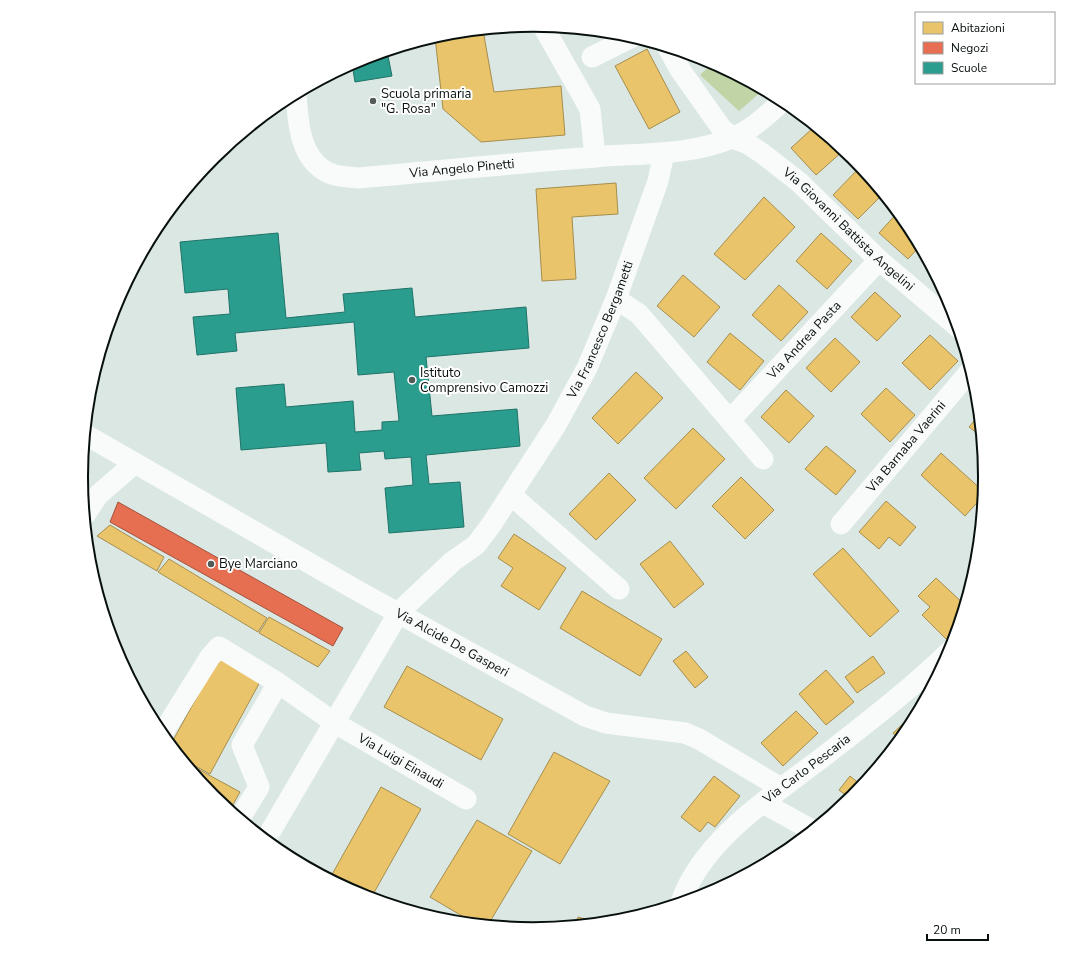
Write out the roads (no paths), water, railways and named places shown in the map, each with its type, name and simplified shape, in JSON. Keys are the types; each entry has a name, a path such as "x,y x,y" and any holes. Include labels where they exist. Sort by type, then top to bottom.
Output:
{"street":[{"path":"547,32 590,109 595,156"},
{"path":"592,57 623,42"},
{"name":"Via Giovanni Battista Angelini","path":"672,54 681,71 722,129 733,138 758,151 799,182 878,260 950,322"},
{"name":"Via Angelo Pinetti","path":"296,101 298,125 304,144 315,161 329,173 359,178 595,156 664,153 700,148 733,138 756,124 779,106"},
{"name":"Via Francesco Bergametti","path":"400,612 453,561 476,545 511,495 556,425 587,368 616,298 658,180 664,153"},
{"name":"Via Andrea Pasta","path":"730,420 878,260"},
{"path":"616,298 638,314 763,459"},
{"name":"Via Barnaba Vaerini","path":"840,524 966,375"},
{"name":"Via Alcide De Gasperi","path":"90,438 358,591 400,612 585,716 612,724 685,733 699,739 781,788"},
{"path":"89,508 98,495 135,463"},
{"path":"511,495 619,589"},
{"path":"269,834 400,612"},
{"path":"166,728 210,657 219,647 278,683 335,723"},
{"name":"Via Carlo Pescaria","path":"683,896 697,871 718,844 781,788 872,719 938,663"},
{"path":"242,814 259,787 242,745 278,683"},
{"name":"Via Luigi Einaudi","path":"335,723 466,799"},
{"path":"763,803 807,827"}],"place":[{"name":"Scuola primaria \"G. Rosa\"","path":"373,101"},
{"name":"Istituto Comprensivo Camozzi","path":"412,380"},
{"name":"Bye Marciano","path":"211,564"}]}
